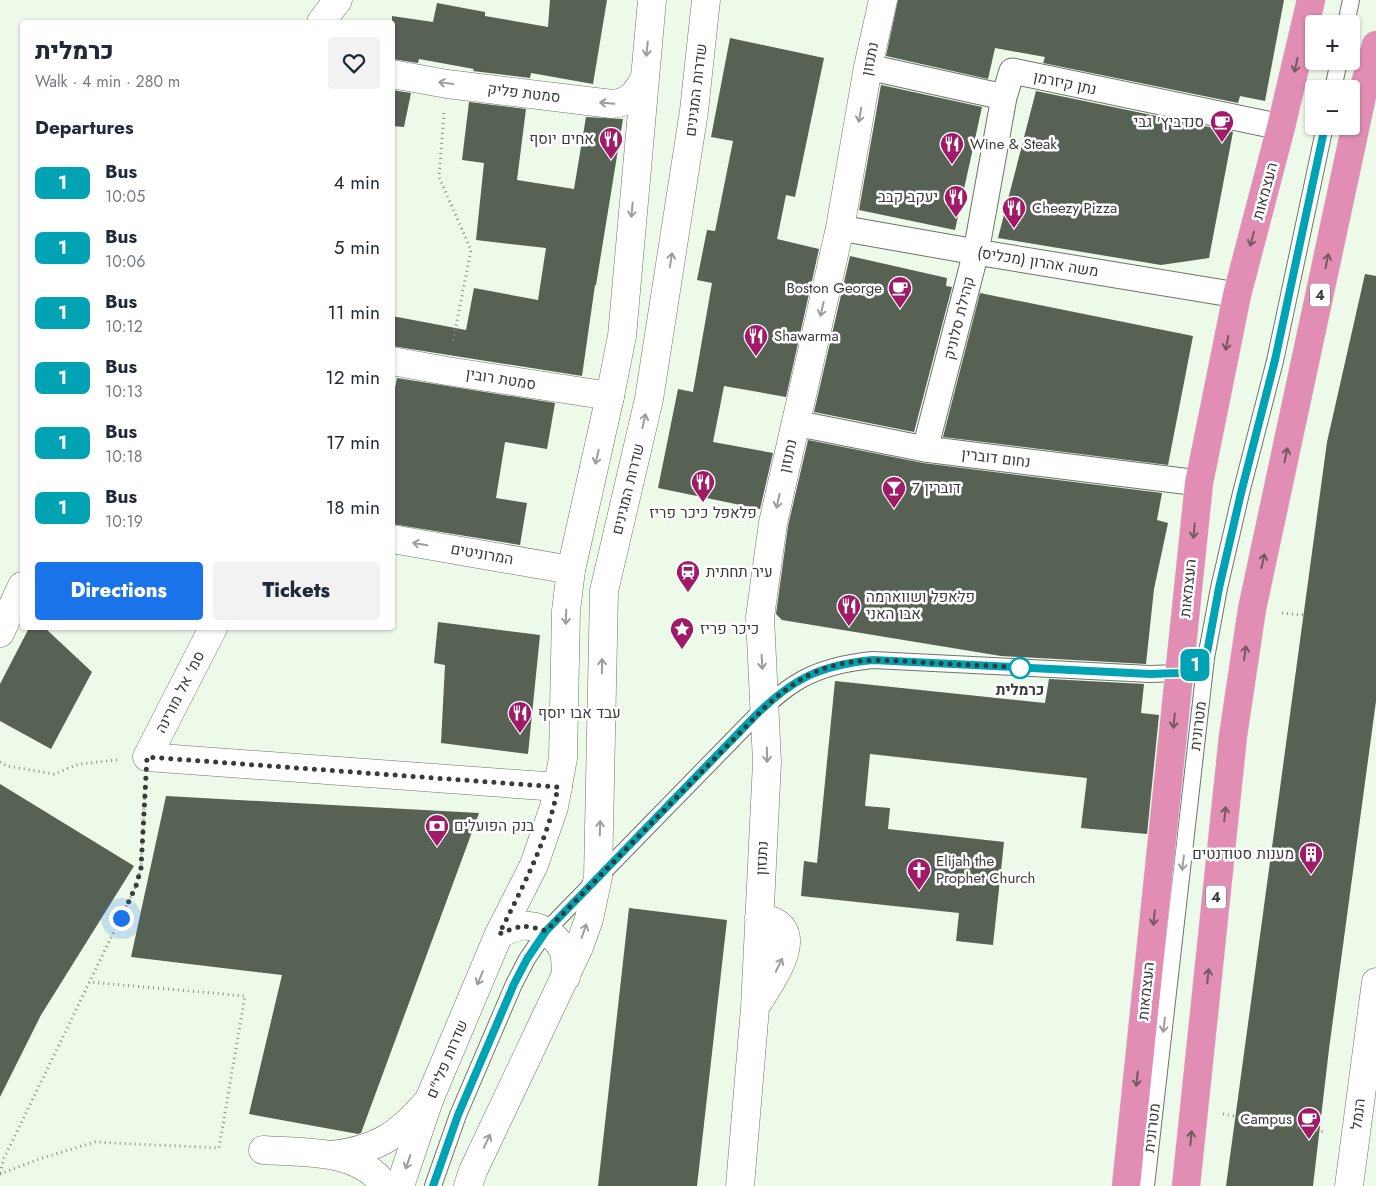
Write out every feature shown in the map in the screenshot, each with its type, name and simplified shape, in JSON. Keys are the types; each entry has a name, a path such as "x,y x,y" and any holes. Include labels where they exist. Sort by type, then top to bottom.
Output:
{"highway":[{"name":"העצמאות","path":"1126,1186 1199,483 1237,295 1281,128 1311,0"},
{"name":"4","path":"1186,1186 1233,736 1252,609 1370,80 1376,45"}],"street":[{"path":"323,20 338,0"},
{"path":"499,934 534,865 550,820 558,787 562,758 566,611 571,570 622,336 652,0"},
{"name":"שדרות המגינים","path":"566,976 579,947 598,877 604,591 649,399 694,111 706,0"},
{"name":"נתנזון","path":"740,1186 755,1008 773,979 787,946 785,933 778,924 759,918 767,762 766,706 760,617 773,523 840,228 868,67 883,0"},
{"path":"868,67 1004,98"},
{"name":"נתן קיזרמן","path":"1004,98 1012,71 1281,128"},
{"name":"סמטת פליק","path":"395,75 447,84 612,104 626,101 634,95 644,79"},
{"name":"קהילת סלוניק","path":"925,449 976,252 1004,98"},
{"name":"משה אהרון (מכליס)","path":"840,228 1237,295"},
{"name":"סמטת רובין","path":"395,362 610,396"},
{"name":"נחום דוברין","path":"796,423 925,449 1199,483"},
{"name":"המרוניטים","path":"395,540 571,570"},
{"path":"0,633 20,590"},
{"name":"סמ' אל מורינה","path":"147,757 212,630"},
{"path":"147,757 558,787"},
{"path":"468,1186 473,1171 566,976 564,952 555,939 546,931 529,925 516,927 499,934"},
{"name":"שדרות פלי\"ם","path":"400,1186 429,1100 499,934"},
{"name":"הנמל","path":"1350,1186 1376,982"},
{"path":"333,1156 364,1149 385,1140 406,1125 429,1100"},
{"path":"263,1150 333,1156 350,1160 367,1168 385,1186"}],"lane":[{"path":"1348,15 1351,0"},
{"name":"מטרונית","path":"1146,1186 1206,658 1221,580 1275,360 1323,135"},
{"path":"433,1186 458,1115 514,984 527,959 546,931 766,706 786,689 803,678 823,669 848,662 873,660 1150,674 1179,673 1206,658"}],"path":[{"path":"447,84 439,178 470,250 447,371"},
{"path":"0,762 8,766 54,774 79,764 147,757 141,868 136,886 2,1157 0,1173 95,1142 219,1148 245,996 90,982"},
{"path":"1194,1110 1356,1137"}],"building":[{"path":"550,0 607,0 593,84 531,73 530,78 473,71 474,69 419,59 418,63 395,59 395,20 392,20 392,16 433,22 437,3 485,12 485,16 548,27"},
{"path":"898,0 1284,0 1265,101 1240,96 1238,103 1043,63 1045,57 995,48 988,79 886,56"},
{"path":"730,38 824,58 795,197 786,195 777,239 819,249 786,397 724,386 713,442 773,453 760,509 658,488 678,389 693,392 712,283 697,280 707,230 715,231 733,141 711,137"},
{"path":"881,85 982,107 955,230 859,210"},
{"path":"395,90 411,93 404,127 395,126"},
{"path":"1036,91 1233,132 1209,258 1161,265 998,238"},
{"path":"469,102 526,109 517,180 574,189 586,117 623,119 582,376 395,346 395,317 466,330 474,288 538,300 546,248 476,240 484,163 462,160"},
{"path":"850,256 947,278 946,286 952,287 914,432 814,412"},
{"name":"מענות סטודנטים","path":"1365,274 1376,276 1376,701 1329,1049 1313,1186 1226,1186 1327,442"},
{"path":"980,293 1193,336 1168,465 943,437"},
{"path":"397,378 555,403 547,449 505,442 496,498 527,503 520,545 395,524 395,388"},
{"path":"808,440 923,463 1162,493 1157,520 1168,523 1154,589 1146,664 1001,656 782,620 776,614 788,526"},
{"path":"438,622 540,635 528,754 441,743 445,665 434,663"},
{"path":"28,630 47,630 92,672 51,749 0,721 0,684"},
{"path":"1049,679 1144,684 1141,713 1159,715 1147,834 1081,828 1087,778 870,754 865,806 890,808 888,829 1004,842 993,945 956,941 959,913 801,896 804,861 817,863 835,681 1045,703"},
{"path":"0,784 134,866 41,1015 0,1097"},
{"path":"166,796 479,813 361,1133 249,1114 282,975 131,957"},
{"path":"629,908 727,920 697,1186 598,1186"}],"bus line":[{"name":"1","path":"433,1186 458,1115 514,984 527,959 546,931 755,716 786,689 803,678 823,669 848,662 873,660 1150,674 1179,673 1206,658 1219,588 1275,360 1323,135"}],"place":[{"name":"סנדביץ' גבי","path":"1222,143"},
{"name":"אחים יוסף","path":"611,160"},
{"name":"Wine & Steak","path":"952,165"},
{"name":"יעקב קבב","path":"956,218"},
{"name":"Cheezy Pizza","path":"1014,229"},
{"name":"Boston George","path":"900,309"},
{"name":"Shawarma","path":"756,357"},
{"name":"פלאפל כיכר פריז","path":"703,503"},
{"name":"דוברין 7","path":"894,509"},
{"name":"עיר תחתית","path":"688,593"},
{"name":"פלאפל ושווארמה אבו האני","path":"849,627"},
{"name":"כיכר פריז","path":"682,650"},
{"name":"כרמלית","path":"1020,668"},
{"name":"עבד אבו יוסף","path":"520,734"},
{"name":"בנק הפועלים","path":"437,847"},
{"name":"מענות סטודנטים","path":"1311,875"},
{"name":"Elijah the Prophet Church","path":"919,891"},
{"name":"Campus","path":"1309,1140"}],"route":[{"path":"121,918 136,886 141,868 147,757 558,787 554,807 534,865 499,934 516,927 529,925 546,931 766,706 803,678 823,669 848,662 873,660 1020,668"}]}
